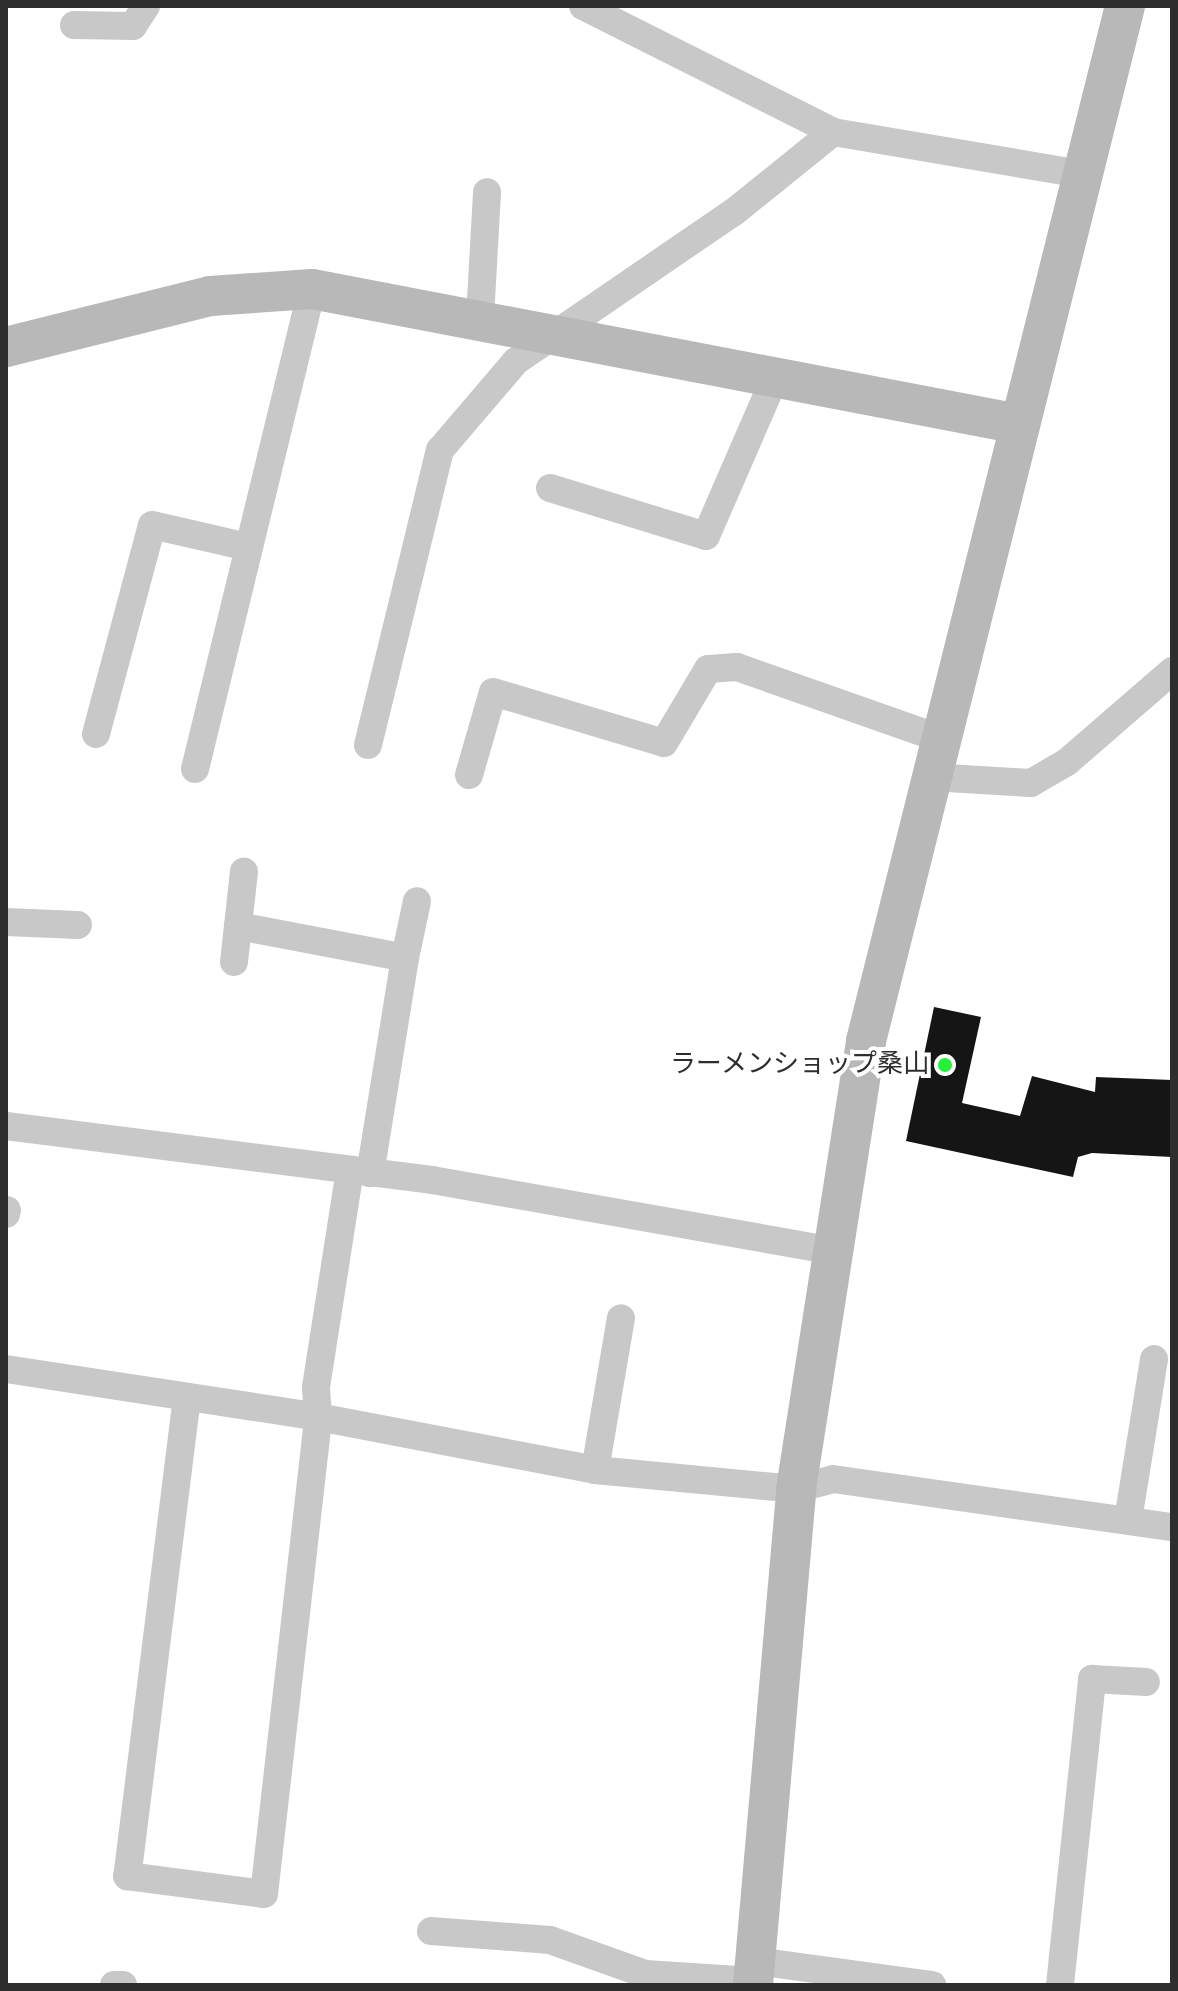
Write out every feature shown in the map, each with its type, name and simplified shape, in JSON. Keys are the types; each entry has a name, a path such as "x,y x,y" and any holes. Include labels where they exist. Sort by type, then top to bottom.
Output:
{"street":[{"path":"74,25 133,26 146,6"},
{"path":"583,6 833,132 1082,174"},
{"path":"754,1976 796,1489 866,1041 1125,6"},
{"path":"368,745 440,450 516,361 734,212 833,132"},
{"path":"480,318 487,192"},
{"path":"6,347 210,296 312,289 480,318 1019,424"},
{"path":"195,769 312,289"},
{"path":"550,488 706,536 775,377"},
{"path":"96,734 152,525 248,547"},
{"path":"469,775 493,692 664,743 708,669 737,667 941,739"},
{"path":"930,777 1031,783 1171,677"},
{"path":"234,962 244,872"},
{"path":"187,1397 127,1876 264,1894 318,1417 316,1387 417,901"},
{"path":"6,922 78,925"},
{"path":"238,926 405,958"},
{"path":"6,1126 360,1172 833,1251"},
{"path":"595,1470 621,1318"},
{"path":"1128,1520 1154,1359"},
{"path":"6,1369 318,1417 595,1470 796,1489 833,1479 1172,1527"},
{"path":"1060,1985 1092,1679 1146,1682"},
{"path":"431,1931 550,1940 645,1974 932,1985"},
{"path":"114,1985 123,1985"}],"building":[{"path":"934,1007 981,1017 962,1103 1020,1116 1032,1076 1095,1092 1096,1077 1172,1080 1172,1157 1092,1153 1078,1157 1073,1177 906,1141"}],"place":[{"name":"ラーメンショップ桑山","path":"945,1065"}]}
